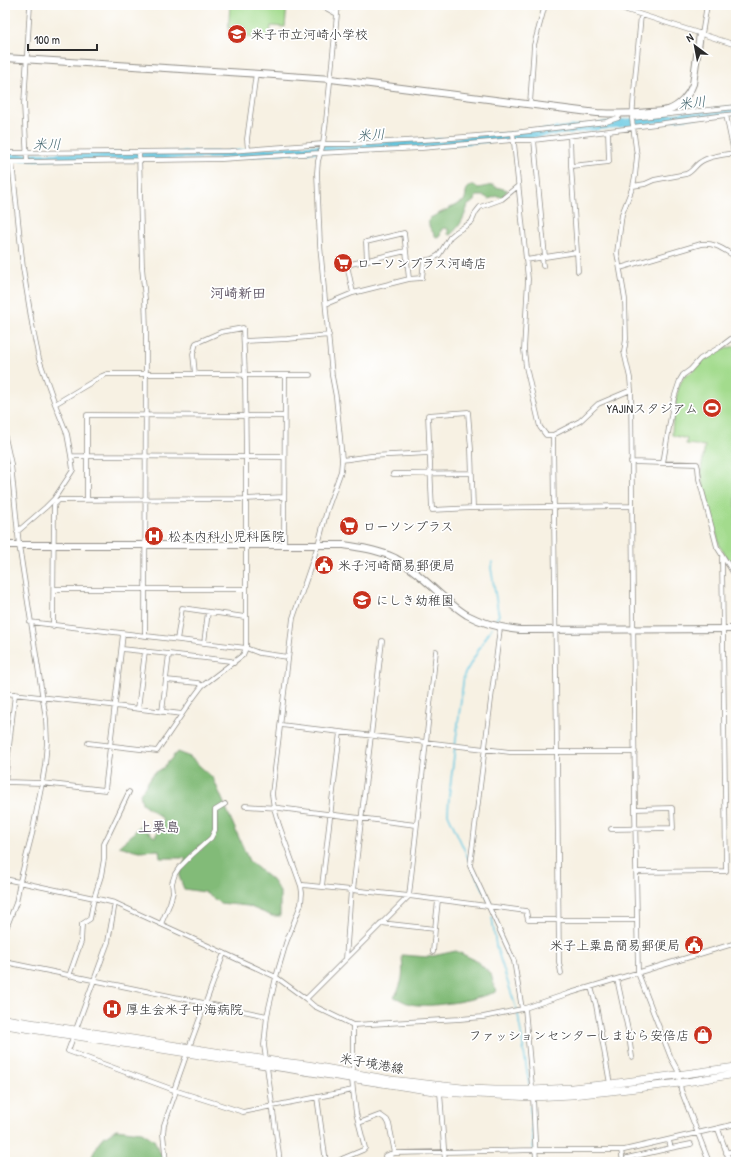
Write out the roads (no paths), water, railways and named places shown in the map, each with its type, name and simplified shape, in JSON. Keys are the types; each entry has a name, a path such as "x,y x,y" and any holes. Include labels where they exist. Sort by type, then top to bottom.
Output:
{"main road":[{"name":"米子境港線","path":"5,1019 75,1032 352,1075 471,1089 532,1093 610,1084 736,1074"},
{"name":"米子境港線","path":"5,1025 75,1032"},
{"name":"米子境港線","path":"352,1075 440,1092 532,1093 611,1091 736,1067"}],"street":[{"path":"27,157 24,104 30,5"},
{"path":"312,5 326,8 337,14"},
{"path":"280,1162 264,1044 267,1016 276,977 286,943 301,904 302,893 301,886 274,808 272,794 294,618 318,545 327,510 341,471 342,460 336,397 332,376 320,246 317,173 322,149 331,79 338,5"},
{"path":"530,104 534,45 545,5"},
{"path":"611,5 736,45"},
{"path":"632,117 669,109 678,104 690,91 693,84 707,5"},
{"path":"641,15 632,117 636,156 635,176 633,186 622,214 617,253 625,299 626,339 624,352 631,390 636,920 638,973 671,1058 678,1071 681,1090 709,1162"},
{"path":"5,58 331,79 597,113 620,114 632,117 736,106"},
{"path":"248,150 247,139 256,73"},
{"path":"5,153 27,157 139,160 222,159 322,149 351,144 513,133 606,122 618,118 620,114"},
{"path":"5,162 12,162 27,157 139,152 422,148 513,140 534,140 608,131 633,126 736,114"},
{"path":"726,115 736,163"},
{"path":"571,166 609,162 608,131"},
{"path":"513,133 528,279 524,350 526,367 540,427 546,435 553,435 580,421 598,404 631,390"},
{"path":"570,136 578,271"},
{"path":"534,140 543,266"},
{"path":"139,152 142,267 146,330 146,636"},
{"path":"633,186 690,173 698,164 712,157 734,153"},
{"path":"12,162 22,268 33,330 39,360 67,434 73,470 54,505 53,626"},
{"path":"326,304 353,293 409,279 422,278 424,261 439,255 450,237 467,226 480,207 502,199 518,186"},
{"path":"367,260 366,242 404,233 409,279"},
{"path":"620,268 708,243 717,246 736,257"},
{"path":"353,293 347,265 406,251"},
{"path":"526,260 577,252"},
{"path":"88,743 157,751 202,686 234,663 243,655 246,648 246,457 243,328 221,332 196,343 193,354 195,374"},
{"path":"244,341 287,339 329,334"},
{"path":"663,462 674,398 680,380 683,375 700,359 736,335"},
{"path":"55,404 107,374 310,375"},
{"path":"284,545 285,375"},
{"path":"473,508 468,412 428,415 432,510 554,506 632,506"},
{"path":"87,499 87,415 284,416"},
{"path":"553,435 559,962 561,973"},
{"path":"5,438 11,464 17,532 46,719 47,742 46,765 32,834 16,903 5,930"},
{"path":"342,460 371,456 429,453"},
{"path":"71,456 284,457"},
{"path":"631,462 697,464 699,479 717,547 736,577"},
{"path":"393,474 472,473"},
{"path":"17,532 46,507 59,500 245,499 284,497"},
{"path":"5,545 344,545 367,548 394,558 413,569 448,600 467,614 486,624 500,628 520,630 736,629"},
{"path":"636,872 726,871 722,556"},
{"path":"54,589 246,589"},
{"path":"176,640 182,608 245,618"},
{"path":"204,643 208,612"},
{"path":"30,622 53,626 246,648 259,653 288,657"},
{"path":"500,628 470,866 514,961 523,1008 532,1093 536,1162"},
{"path":"15,694 5,782 42,783 105,790 123,634"},
{"path":"346,959 352,889 382,641"},
{"path":"122,648 231,661 234,663"},
{"path":"138,709 145,651"},
{"path":"306,999 409,896 436,651"},
{"path":"162,712 169,654"},
{"path":"166,680 198,684 202,686"},
{"path":"5,693 110,704 115,706 182,714"},
{"path":"281,725 510,752 634,752"},
{"path":"322,886 340,732"},
{"path":"69,976 81,942 82,924 90,919 94,898 101,876 104,859 104,844 129,792"},
{"path":"161,924 170,903 173,892 172,883 175,874 192,854 211,838 215,830 215,810 225,804"},
{"path":"245,806 331,814 416,825"},
{"path":"611,829 673,828 672,808 635,809"},
{"path":"5,879 20,881 115,904 276,977 314,1006 352,1025 460,1019 523,1008 736,943"},
{"path":"301,886 322,886 352,889 526,912 528,920 636,920"},
{"path":"433,952 438,900"},
{"path":"115,904 108,942 68,1051 174,1090 243,1112 353,1090"},
{"path":"381,923 435,929"},
{"path":"166,1162 163,1140 164,1125 175,1094 174,1090 224,953"},
{"path":"5,962 267,1016"},
{"path":"617,979 632,1057"},
{"path":"591,986 596,1005 610,1084"},
{"path":"337,1162 363,1150 364,1148 356,1113 353,1090 352,1025"},
{"path":"440,1092 445,1162"},
{"path":"317,1097 326,1162"},
{"path":"359,1123 380,1115 387,1120 389,1124 393,1153 392,1162"},
{"path":"386,1162 385,1156 393,1153 621,1150 669,1141 736,1124"},
{"path":"718,1129 730,1162"},
{"path":"669,1141 670,1148"},
{"path":"628,1162 627,1158 691,1144"},
{"path":"621,1150 623,1162"},
{"path":"726,1153 736,1150"}],"waterway":[{"name":"米川","path":"5,157 223,155 288,150 433,143 527,135 736,110"},
{"path":"492,562 491,568 499,615 493,624"},
{"path":"469,860 448,814 449,796 464,675 492,627"},
{"path":"473,869 490,902 490,905"},
{"path":"492,917 496,946 518,1014 529,1084"},
{"path":"530,1106 534,1154"}],"place":[{"name":"米子市立河崎小学校","path":"237,34"},
{"name":"ローソンプラス河崎店","path":"343,263"},
{"name":"YAJINスタジアム","path":"712,408"},
{"name":"ローソンプラス","path":"349,526"},
{"name":"松本内科小児科医院","path":"154,536"},
{"name":"米子河崎簡易郵便局","path":"324,565"},
{"name":"にしき幼稚園","path":"362,600"},
{"name":"米子上粟島簡易郵便局","path":"694,945"},
{"name":"厚生会米子中海病院","path":"112,1009"},
{"name":"ファッションセンターしまむら安倍店","path":"703,1035"}],"district":[{"name":"河崎新田","path":"238,292"},
{"name":"上栗島","path":"159,826"}]}
